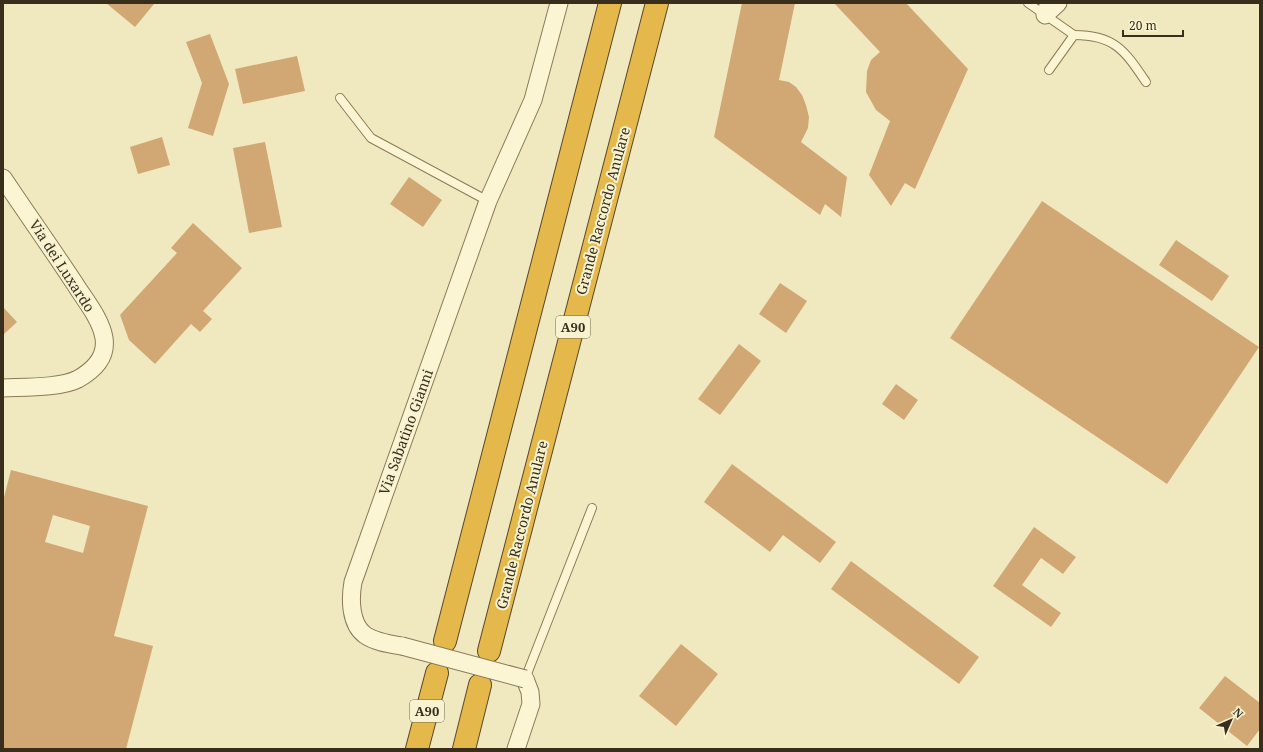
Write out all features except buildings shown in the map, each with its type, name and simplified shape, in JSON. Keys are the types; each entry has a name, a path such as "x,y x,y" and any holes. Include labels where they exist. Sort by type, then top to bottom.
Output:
{"highway":[{"path":"445,641 610,3"},
{"name":"Grande Raccordo Anulare","path":"489,651 657,3"},
{"name":"A90","path":"417,749 436,673"},
{"path":"464,749 480,685"}],"street":[{"name":"Via Sabatino Gianni","path":"525,679 402,646 380,642 365,635 352,612 350,598 353,582 488,201 533,100 559,3"},
{"path":"1047,9 1058,3"},
{"name":"Via dei Luxardo","path":"3,178 52,249 99,324 104,338 104,351 101,360 85,375 70,382 3,388"},
{"path":"516,749 531,704 530,692 525,679"}],"lane":[{"path":"1028,3 1047,9 1074,35 1097,37 1119,47 1128,55 1146,82"},
{"path":"1049,70 1074,35"},
{"path":"340,98 371,138 488,201"},
{"path":"525,679 592,508"}]}
